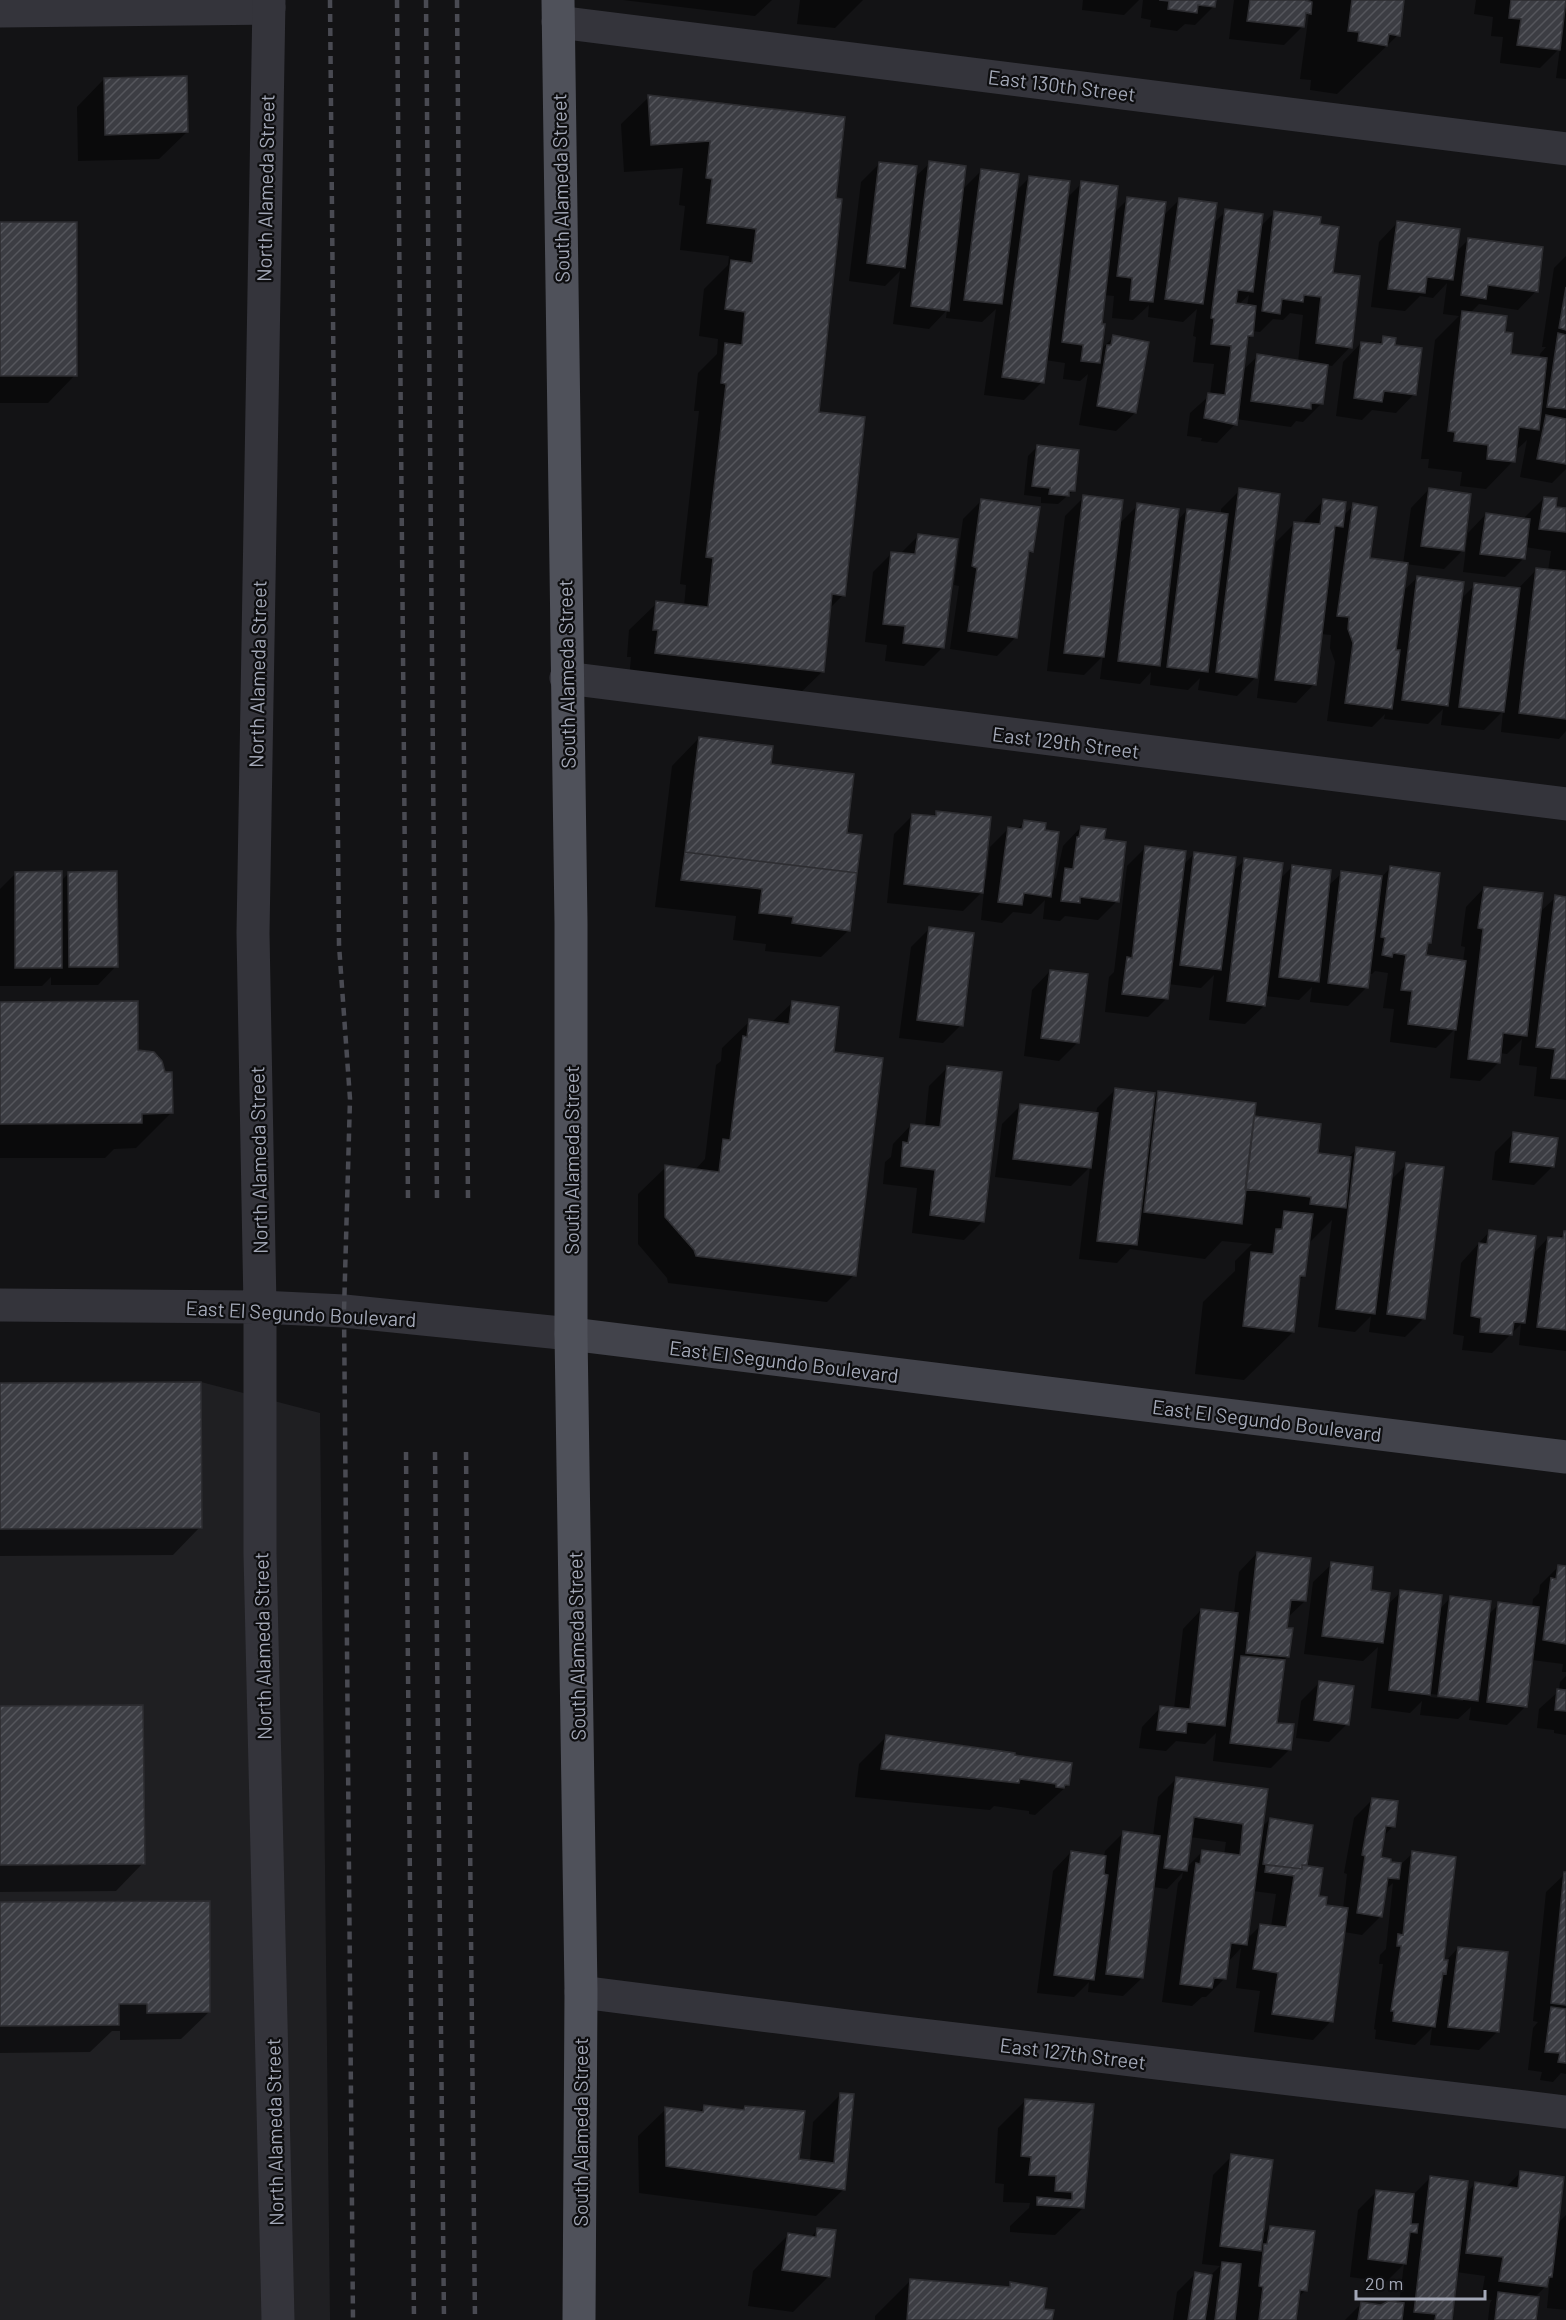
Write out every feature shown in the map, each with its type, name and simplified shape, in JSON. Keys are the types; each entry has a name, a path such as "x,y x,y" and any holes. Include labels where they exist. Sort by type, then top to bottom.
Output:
{"main road":[{"name":"South Alameda Street","path":"558,11 571,923 571,1334 581,1992 579,2320"},
{"name":"East El Segundo Boulevard","path":"571,1334 1566,1457"}],"street":[{"path":"0,11 269,4"},
{"name":"North Alameda Street","path":"269,4 253,933 260,1307 260,1554 278,2320"},
{"name":"East 130th Street","path":"558,11 1566,149"},
{"name":"East 129th Street","path":"566,678 1566,804"},
{"name":"East El Segundo Boulevard","path":"0,1305 260,1307 344,1311 571,1334"},
{"name":"East 127th Street","path":"581,1992 1566,2112"}],"shaded area":[{"path":"201,1382 320,1413 330,2320 0,2320 0,1383"}],"building":[{"path":"1159,0 1216,0 1215,7 1198,5 1197,13 1168,9 1169,1"},
{"path":"1250,0 1305,0 1312,2 1311,14 1306,13 1304,27 1247,21"},
{"path":"1352,0 1404,0 1400,36 1389,34 1387,46 1358,41 1359,32 1348,31"},
{"path":"1511,0 1566,0 1560,50 1517,45 1521,19 1509,18"},
{"path":"187,76 188,132 105,135 104,78"},
{"path":"648,95 845,117 836,198 842,199 819,412 865,417 845,596 832,594 824,672 655,653 658,630 653,630 656,601 708,607 713,558 706,557 726,384 721,383 725,343 742,345 745,312 725,309 731,260 752,263 756,229 707,223 712,179 706,178 710,141 651,145"},
{"path":"929,161 966,166 949,311 911,306"},
{"path":"879,162 917,166 905,268 867,263"},
{"path":"981,169 1019,174 1002,304 964,300"},
{"path":"1029,176 1070,181 1044,383 1002,377"},
{"path":"1081,181 1118,186 1102,324 1105,324 1100,363 1081,361 1083,345 1062,342"},
{"path":"1127,197 1166,202 1153,302 1130,300 1132,278 1117,276"},
{"path":"1179,198 1217,203 1203,304 1165,299"},
{"path":"1225,209 1263,214 1253,292 1238,290 1236,303 1256,306 1253,336 1248,336 1237,425 1204,418 1208,393 1225,395 1231,346 1211,344 1214,319 1211,318"},
{"path":"1274,211 1321,217 1320,224 1339,227 1333,273 1360,276 1352,348 1316,343 1321,297 1304,295 1303,302 1282,299 1280,314 1262,311"},
{"path":"1397,221 1460,229 1453,280 1427,277 1425,293 1388,289"},
{"path":"0,222 77,222 77,376 0,376"},
{"path":"1468,238 1543,247 1538,292 1488,285 1486,299 1461,295"},
{"path":"1566,287 1566,330 1559,328"},
{"path":"1462,311 1507,316 1505,332 1513,333 1511,354 1547,358 1539,430 1519,427 1515,462 1487,459 1488,445 1454,441 1455,432 1448,431"},
{"path":"1558,333 1566,335 1566,409 1547,407"},
{"path":"1113,335 1149,342 1136,413 1097,406 1107,345 1111,345"},
{"path":"1383,336 1396,338 1395,345 1422,348 1416,395 1384,391 1382,402 1354,398 1361,342 1382,344"},
{"path":"1257,354 1328,365 1323,404 1311,403 1311,409 1251,401"},
{"path":"1546,415 1566,419 1566,464 1537,459"},
{"path":"1037,445 1079,450 1075,491 1069,491 1069,496 1049,494 1050,488 1032,486"},
{"path":"1239,488 1280,494 1257,678 1216,672"},
{"path":"1429,488 1471,494 1464,551 1421,546"},
{"path":"1083,495 1123,500 1104,657 1064,653"},
{"path":"1544,497 1557,498 1556,507 1566,508 1566,532 1539,529"},
{"path":"981,499 1040,507 1033,552 1029,551 1017,638 968,631 977,568 972,566"},
{"path":"1323,499 1346,502 1343,527 1335,526 1316,685 1275,680 1294,522 1320,524"},
{"path":"1137,503 1179,509 1160,666 1118,661"},
{"path":"1353,503 1377,507 1370,558 1408,563 1396,650 1400,650 1392,709 1345,703 1353,643 1348,629 1349,617 1337,616"},
{"path":"1187,509 1228,514 1208,672 1167,667"},
{"path":"1486,513 1530,519 1525,559 1480,554"},
{"path":"918,534 958,539 944,648 903,643 905,626 883,624 891,552 915,554"},
{"path":"1536,568 1566,571 1566,719 1519,713"},
{"path":"1417,576 1464,582 1448,706 1402,700"},
{"path":"1474,583 1520,588 1504,712 1459,707"},
{"path":"699,737 773,746 771,764 854,774 847,833 862,835 857,873 685,852"},
{"path":"936,811 991,817 983,893 904,884 912,814 936,816"},
{"path":"1024,820 1046,823 1045,830 1059,832 1051,897 1024,893 1022,905 998,902 1008,827 1022,829"},
{"path":"1081,826 1106,829 1104,839 1126,842 1119,902 1080,897 1080,903 1061,901 1065,868 1073,869 1077,837 1079,837"},
{"path":"1145,846 1186,851 1168,999 1122,994 1127,957 1132,958"},
{"path":"685,852 857,873 850,931 792,923 793,917 759,913 762,889 681,880"},
{"path":"1194,852 1236,857 1221,970 1180,965"},
{"path":"1244,858 1283,863 1265,1006 1227,1001"},
{"path":"1292,865 1331,870 1319,982 1279,977"},
{"path":"1390,866 1440,873 1431,943 1428,943 1426,955 1466,961 1456,1030 1408,1024 1412,991 1401,990 1406,955 1393,953 1392,957 1382,955 1385,938 1381,937"},
{"path":"62,871 62,968 15,968 15,872"},
{"path":"117,871 118,967 69,967 68,872"},
{"path":"1341,871 1382,876 1368,988 1328,983"},
{"path":"1484,887 1543,893 1527,1036 1503,1033 1500,1063 1468,1059 1483,929 1478,928"},
{"path":"1555,895 1566,897 1566,1079 1551,1078 1555,1049 1536,1047"},
{"path":"929,927 974,933 963,1026 917,1020"},
{"path":"1050,970 1088,974 1079,1043 1041,1038"},
{"path":"138,1001 138,1050 154,1052 162,1061 165,1072 172,1072 173,1113 142,1114 142,1123 0,1124 0,1002"},
{"path":"792,1001 839,1007 834,1052 883,1058 856,1276 696,1256 694,1250 665,1217 665,1165 719,1172 723,1139 730,1140 743,1036 747,1037 749,1019 789,1024"},
{"path":"947,1066 1002,1072 984,1222 930,1215 935,1170 901,1166 903,1142 908,1143 911,1124 940,1127"},
{"path":"1115,1088 1155,1093 1137,1245 1097,1241"},
{"path":"1158,1091 1256,1103 1242,1224 1144,1212"},
{"path":"1020,1104 1098,1113 1091,1168 1013,1159"},
{"path":"1254,1116 1321,1124 1318,1153 1351,1157 1346,1208 1310,1204 1311,1197 1245,1189"},
{"path":"1513,1132 1558,1138 1554,1167 1510,1162"},
{"path":"1356,1147 1395,1152 1375,1314 1336,1309"},
{"path":"1406,1163 1444,1167 1425,1319 1387,1314"},
{"path":"1284,1211 1313,1214 1305,1276 1300,1276 1294,1332 1243,1326 1251,1252 1273,1254 1276,1229 1282,1229"},
{"path":"1489,1230 1536,1236 1525,1323 1514,1322 1512,1335 1480,1332 1481,1318 1471,1316 1479,1243 1487,1244"},
{"path":"1564,1231 1566,1231 1566,1330 1537,1327 1548,1237 1563,1238"},
{"path":"201,1382 202,1528 0,1529 0,1383"},
{"path":"1257,1552 1311,1558 1306,1601 1291,1600 1287,1628 1293,1628 1289,1657 1246,1653"},
{"path":"1331,1562 1373,1567 1371,1590 1390,1593 1383,1643 1322,1636"},
{"path":"1558,1565 1566,1566 1566,1644 1543,1640 1551,1578 1556,1579"},
{"path":"1400,1590 1442,1595 1430,1695 1389,1690"},
{"path":"1450,1596 1491,1601 1478,1701 1438,1696"},
{"path":"1498,1602 1539,1607 1527,1707 1487,1702"},
{"path":"1201,1609 1238,1613 1225,1726 1187,1722 1186,1733 1157,1730 1160,1706 1190,1709"},
{"path":"1241,1656 1285,1660 1277,1723 1294,1724 1291,1750 1230,1743"},
{"path":"1319,1681 1354,1686 1349,1725 1314,1720"},
{"path":"1557,1689 1566,1690 1566,1711 1555,1710"},
{"path":"143,1705 145,1864 0,1865 0,1706"},
{"path":"886,1735 1072,1763 1069,1785 1065,1785 1064,1788 1056,1787 1056,1784 1020,1779 1019,1783 881,1769"},
{"path":"1176,1777 1268,1789 1247,1945 1231,1943 1226,1979 1214,1978 1212,1988 1180,1984 1196,1863 1200,1864 1202,1850 1240,1855 1243,1824 1194,1817 1187,1871 1164,1868"},
{"path":"1372,1798 1398,1801 1395,1827 1386,1826 1381,1857 1391,1859 1391,1862 1401,1863 1399,1879 1388,1878 1382,1917 1357,1913 1365,1856 1362,1855"},
{"path":"1270,1818 1313,1825 1307,1865 1302,1865 1302,1869 1263,1864"},
{"path":"1123,1831 1160,1836 1143,1978 1106,1974"},
{"path":"1071,1851 1106,1856 1104,1874 1108,1875 1094,1980 1054,1975"},
{"path":"1412,1851 1456,1857 1444,1960 1448,1960 1446,1974 1443,1973 1435,2027 1393,2021 1394,2011 1391,2011 1401,1946 1397,1946 1398,1934 1403,1935"},
{"path":"1266,1865 1302,1869 1302,1865 1323,1868 1319,1896 1327,1897 1326,1905 1348,1908 1333,2022 1272,2014 1278,1973 1253,1969 1260,1924 1286,1927 1294,1876 1265,1872"},
{"path":"1564,1872 1566,1872 1566,2005 1551,2003"},
{"path":"210,1901 210,2012 147,2013 147,2004 119,2004 119,2025 0,2026 0,1902"},
{"path":"1458,1947 1508,1952 1499,2032 1448,2027"},
{"path":"1551,2007 1566,2009 1566,2063 1558,2062 1560,2053 1545,2052"},
{"path":"840,2093 854,2094 845,2190 666,2166 665,2107 703,2112 704,2105 744,2110 745,2106 805,2111 799,2159 834,2163"},
{"path":"1025,2099 1094,2104 1084,2208 1037,2205 1037,2197 1072,2200 1072,2192 1055,2191 1056,2176 1029,2175 1031,2157 1021,2156"},
{"path":"1231,2154 1273,2160 1261,2251 1220,2246"},
{"path":"1520,2171 1564,2177 1552,2277 1549,2277 1547,2287 1499,2281 1503,2257 1466,2253 1475,2182 1518,2188"},
{"path":"1430,2176 1468,2181 1452,2320 1435,2320 1436,2314 1414,2312"},
{"path":"1376,2190 1414,2194 1411,2224 1418,2224 1417,2233 1410,2232 1406,2264 1368,2259"},
{"path":"1270,2226 1315,2231 1307,2291 1300,2290 1296,2320 1259,2320 1263,2287 1259,2286 1264,2244 1267,2244"},
{"path":"817,2228 836,2230 830,2277 782,2270 788,2233 816,2237"},
{"path":"1222,2262 1241,2264 1235,2320 1215,2320"},
{"path":"1195,2272 1212,2275 1205,2320 1188,2320"},
{"path":"910,2279 1010,2287 1010,2282 1047,2288 1044,2309 1054,2310 1052,2320 907,2320"},
{"path":"1498,2292 1539,2297 1536,2320 1495,2320"},
{"path":"1389,2301 1404,2303 1402,2320 1358,2320 1361,2302 1381,2305"}],"railway":[{"path":"330,0 339,945 350,1099 344,1311 353,2320"},
{"path":"397,0 408,1199"},
{"path":"426,0 437,1199"},
{"path":"457,0 468,1198"},
{"path":"406,1452 414,2320"},
{"path":"435,1452 444,2320"},
{"path":"466,1452 475,2320"}]}
